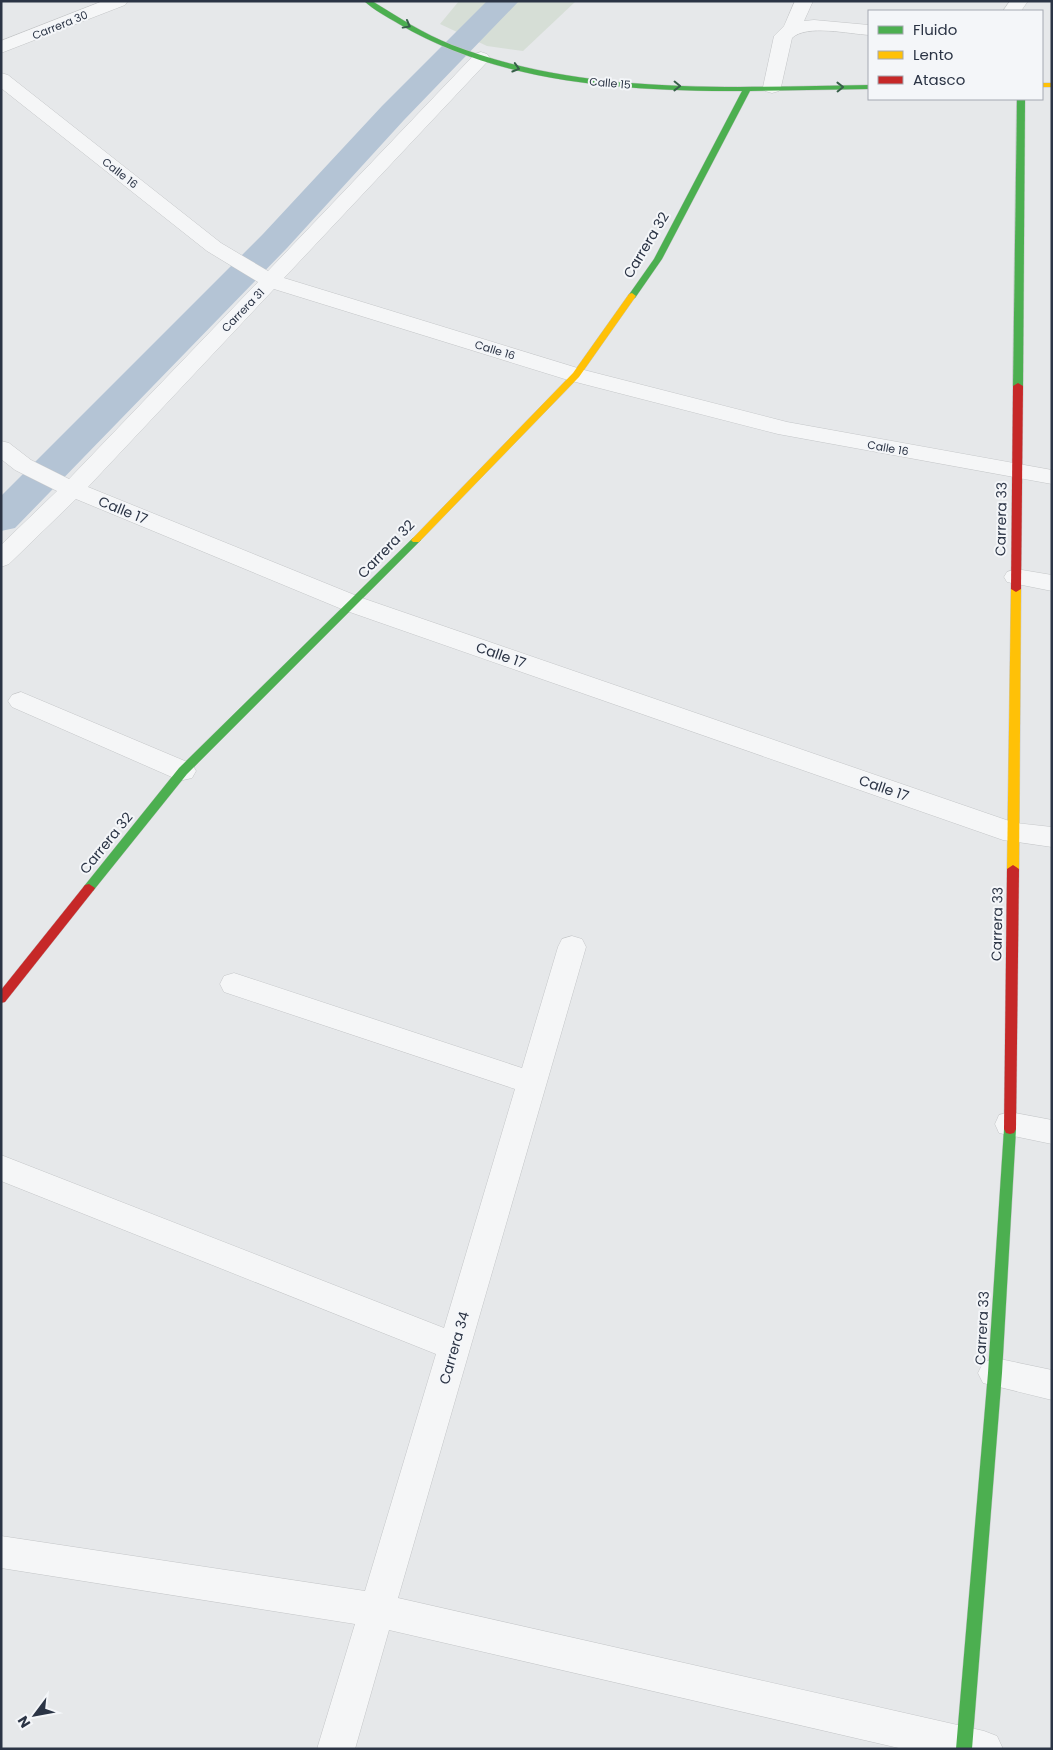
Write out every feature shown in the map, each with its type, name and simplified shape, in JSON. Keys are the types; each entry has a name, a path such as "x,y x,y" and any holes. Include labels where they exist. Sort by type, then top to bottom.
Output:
{"street":[{"name":"Carrera 30","path":"1,48 119,1"},
{"name":"Calle 15","path":"367,1 406,25 449,46 475,56 526,70 596,83 748,88 868,87"},
{"path":"772,88 783,36 792,28 804,1"},
{"path":"792,28 814,25 868,30"},
{"name":"Carrera 31","path":"1,560 66,486 475,56"},
{"name":"Calle 16","path":"1,79 214,248 265,278 576,375 786,429 1052,477"},
{"name":"Carrera 32","path":"1,999 184,771 353,604 576,375 658,258 748,88"},
{"name":"Carrera 33","path":"971,1747 1010,1124 1021,100"},
{"name":"Calle 17","path":"11,462 353,604 1013,833 1052,837"},
{"path":"1016,577 1052,583"},
{"path":"21,702 184,771"},
{"name":"Carrera 34","path":"336,1749 572,947"},
{"path":"234,984 532,1083"},
{"path":"1010,1124 1052,1132"},
{"path":"2,1169 455,1347"},
{"path":"995,1373 1052,1385"},
{"path":"1,1552 377,1610 971,1747"}],"shaded area":[{"path":"459,1 576,1 523,51 487,46 440,24"}],"waterway":[{"path":"1,519 275,241 393,113 504,1"}],"traffic: fast":[{"path":"367,1 418,32 450,47 500,64 551,75 604,83 656,87 710,89 868,87"},
{"path":"632,296 658,259 748,88"},
{"path":"1018,386 1021,100"},
{"path":"89,888 183,771 416,540"},
{"path":"964,1749 995,1373 1010,1129"}],"traffic: slow":[{"path":"1043,85 1052,85"},
{"path":"416,540 576,375 632,296"},
{"path":"1013,869 1016,589"}],"traffic: jam":[{"path":"1016,589 1018,386"},
{"path":"1010,1129 1013,869"},
{"path":"1,999 89,888"}]}
